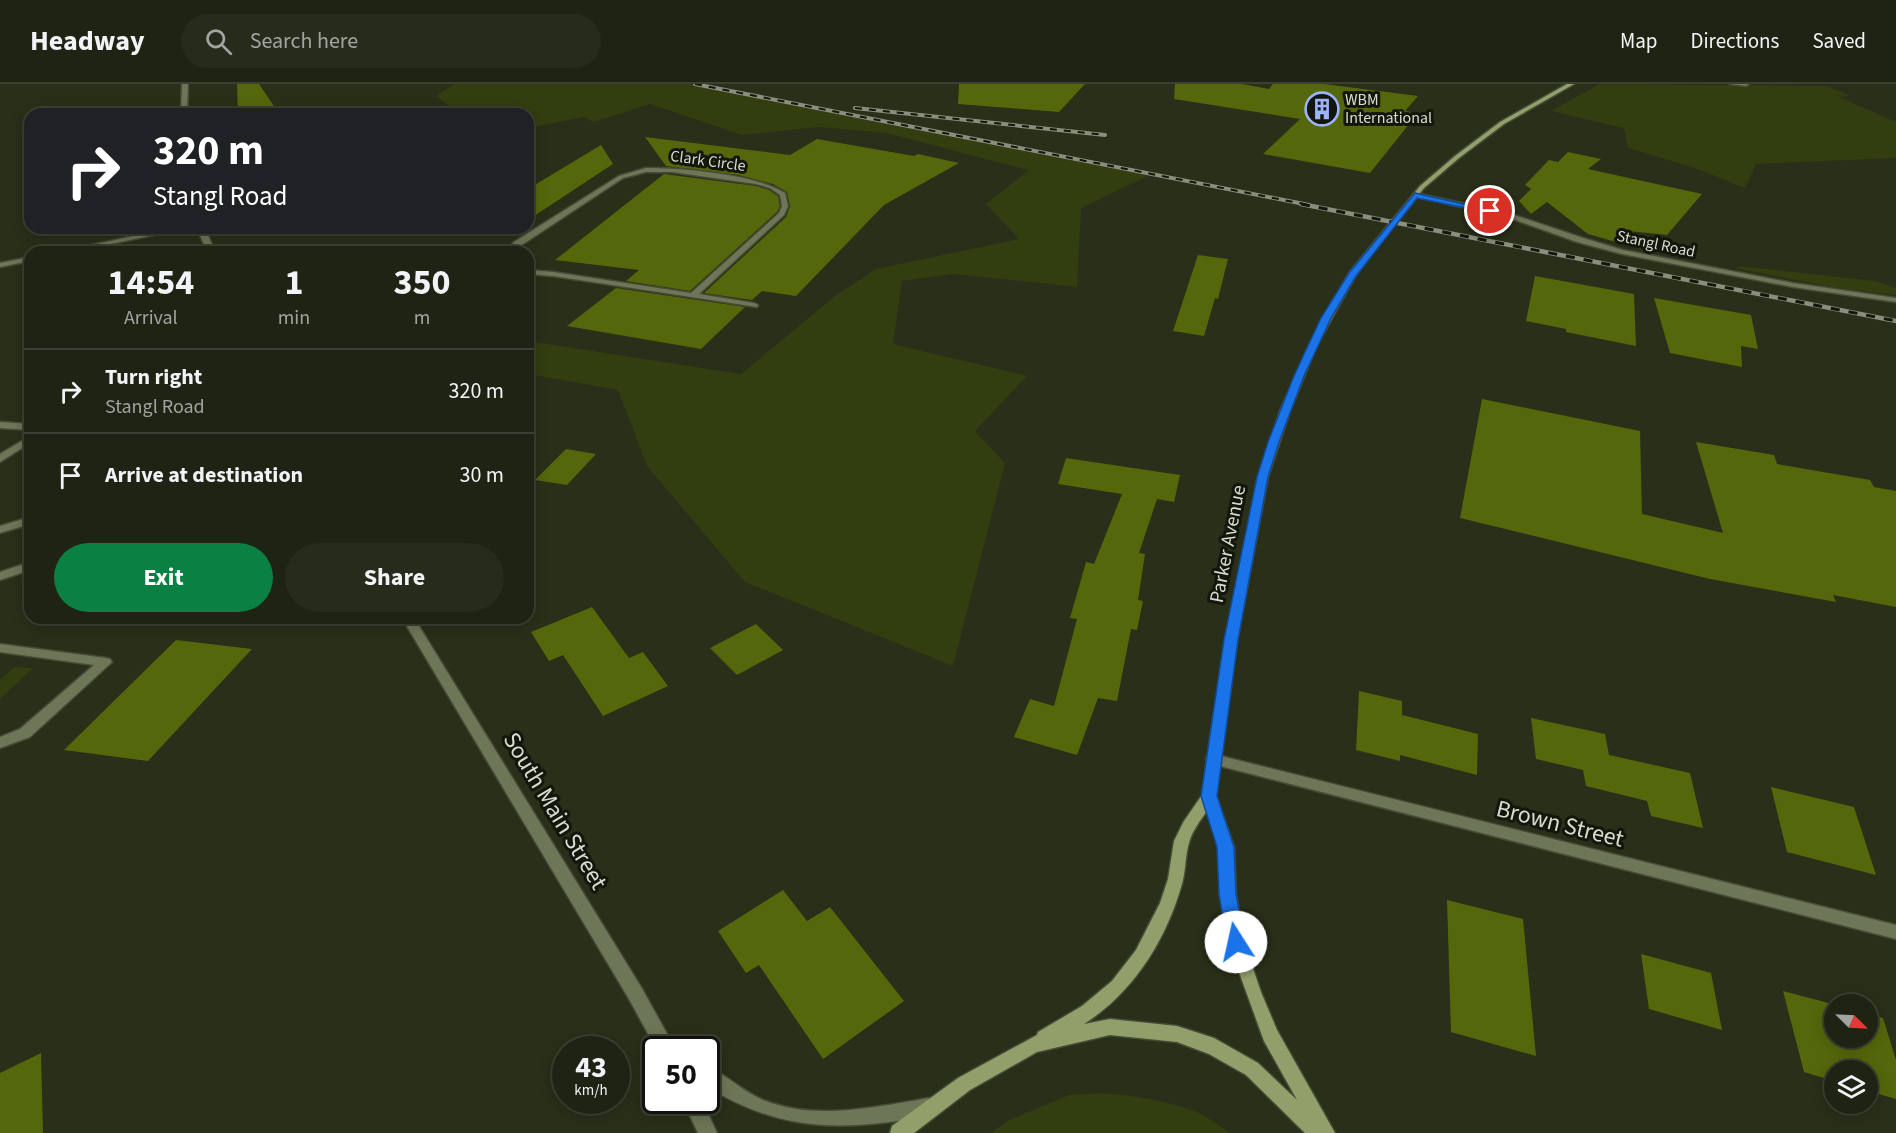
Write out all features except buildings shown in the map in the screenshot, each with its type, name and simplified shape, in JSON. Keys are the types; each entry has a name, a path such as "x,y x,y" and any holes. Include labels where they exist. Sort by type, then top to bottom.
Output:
{"main road":[{"name":"Parker Avenue","path":"1326,1133 1270,1035 1253,992 1234,932 1228,894 1226,847 1209,796 1231,640 1263,477 1281,421 1313,345 1352,275 1415,195 1447,165 1486,134 1535,103 1571,84"},
{"name":"Parker Avenue","path":"899,1133 930,1107 964,1084 1089,1012 1133,968 1153,939 1162,920 1175,882 1183,836 1209,796"},
{"path":"1034,1044 1110,1027 1177,1034 1214,1047 1252,1069 1318,1133"}],"street":[{"path":"184,84 184,108"},
{"path":"1733,84 1746,84"},
{"name":"Clark Circle","path":"534,233 612,182 631,173 665,170 716,176 757,182 783,194 786,206 782,214 692,296"},
{"name":"Stangl Road","path":"1415,195 1509,215 1622,252 1815,289 1896,300"},
{"path":"92,246 153,234"},
{"name":"Clark Circle","path":"515,246 532,234"},
{"path":"0,265 24,260"},
{"path":"534,272 754,305"},
{"path":"0,425 24,427"},
{"path":"0,459 24,443"},
{"path":"0,530 24,522"},
{"path":"0,576 24,568"},
{"name":"South Main Street","path":"412,624 660,1036"},
{"path":"0,648 106,662 25,733 0,744"},
{"name":"Brown Street","path":"1213,759 1896,932"},
{"name":"South Main Street","path":"658,1031 663,1036"},
{"path":"720,1084 745,1101 784,1115 834,1119 867,1118 930,1107"},
{"path":"698,1114 708,1133"}],"green space":[{"path":"454,84 701,84 1154,173 1081,208 1077,287 953,274 902,281 893,344 1027,376 975,431 1005,463 953,666 745,582 647,466 618,390 534,375 534,342 741,374 835,296 876,269 1019,239 986,204 1029,170 886,133 818,127 742,135 650,104 594,122 584,117 534,127 534,108 452,108 436,96"},
{"path":"1599,84 1827,86 1850,96 1839,97 1896,122 1896,158 1756,164 1745,188 1695,168 1628,148 1624,128 1551,111"},
{"path":"1740,266 1875,281 1896,288 1896,295 1837,288 1735,268"},
{"path":"14,667 33,668 0,699 0,680"},
{"path":"1102,1093 1149,1099 1183,1107 1204,1116 1230,1133 991,1133 1007,1121 1069,1095"}],"railway":[{"path":"695,84 1309,205"},
{"path":"855,108 1105,135"},
{"path":"1301,204 1896,321"}],"place":[{"name":"WBM International","path":"1322,109"}],"route":[{"path":"1236,942 1228,894 1226,847 1209,796 1231,640 1263,477 1273,442 1299,376 1326,318 1352,275 1415,195 1490,211"}]}
